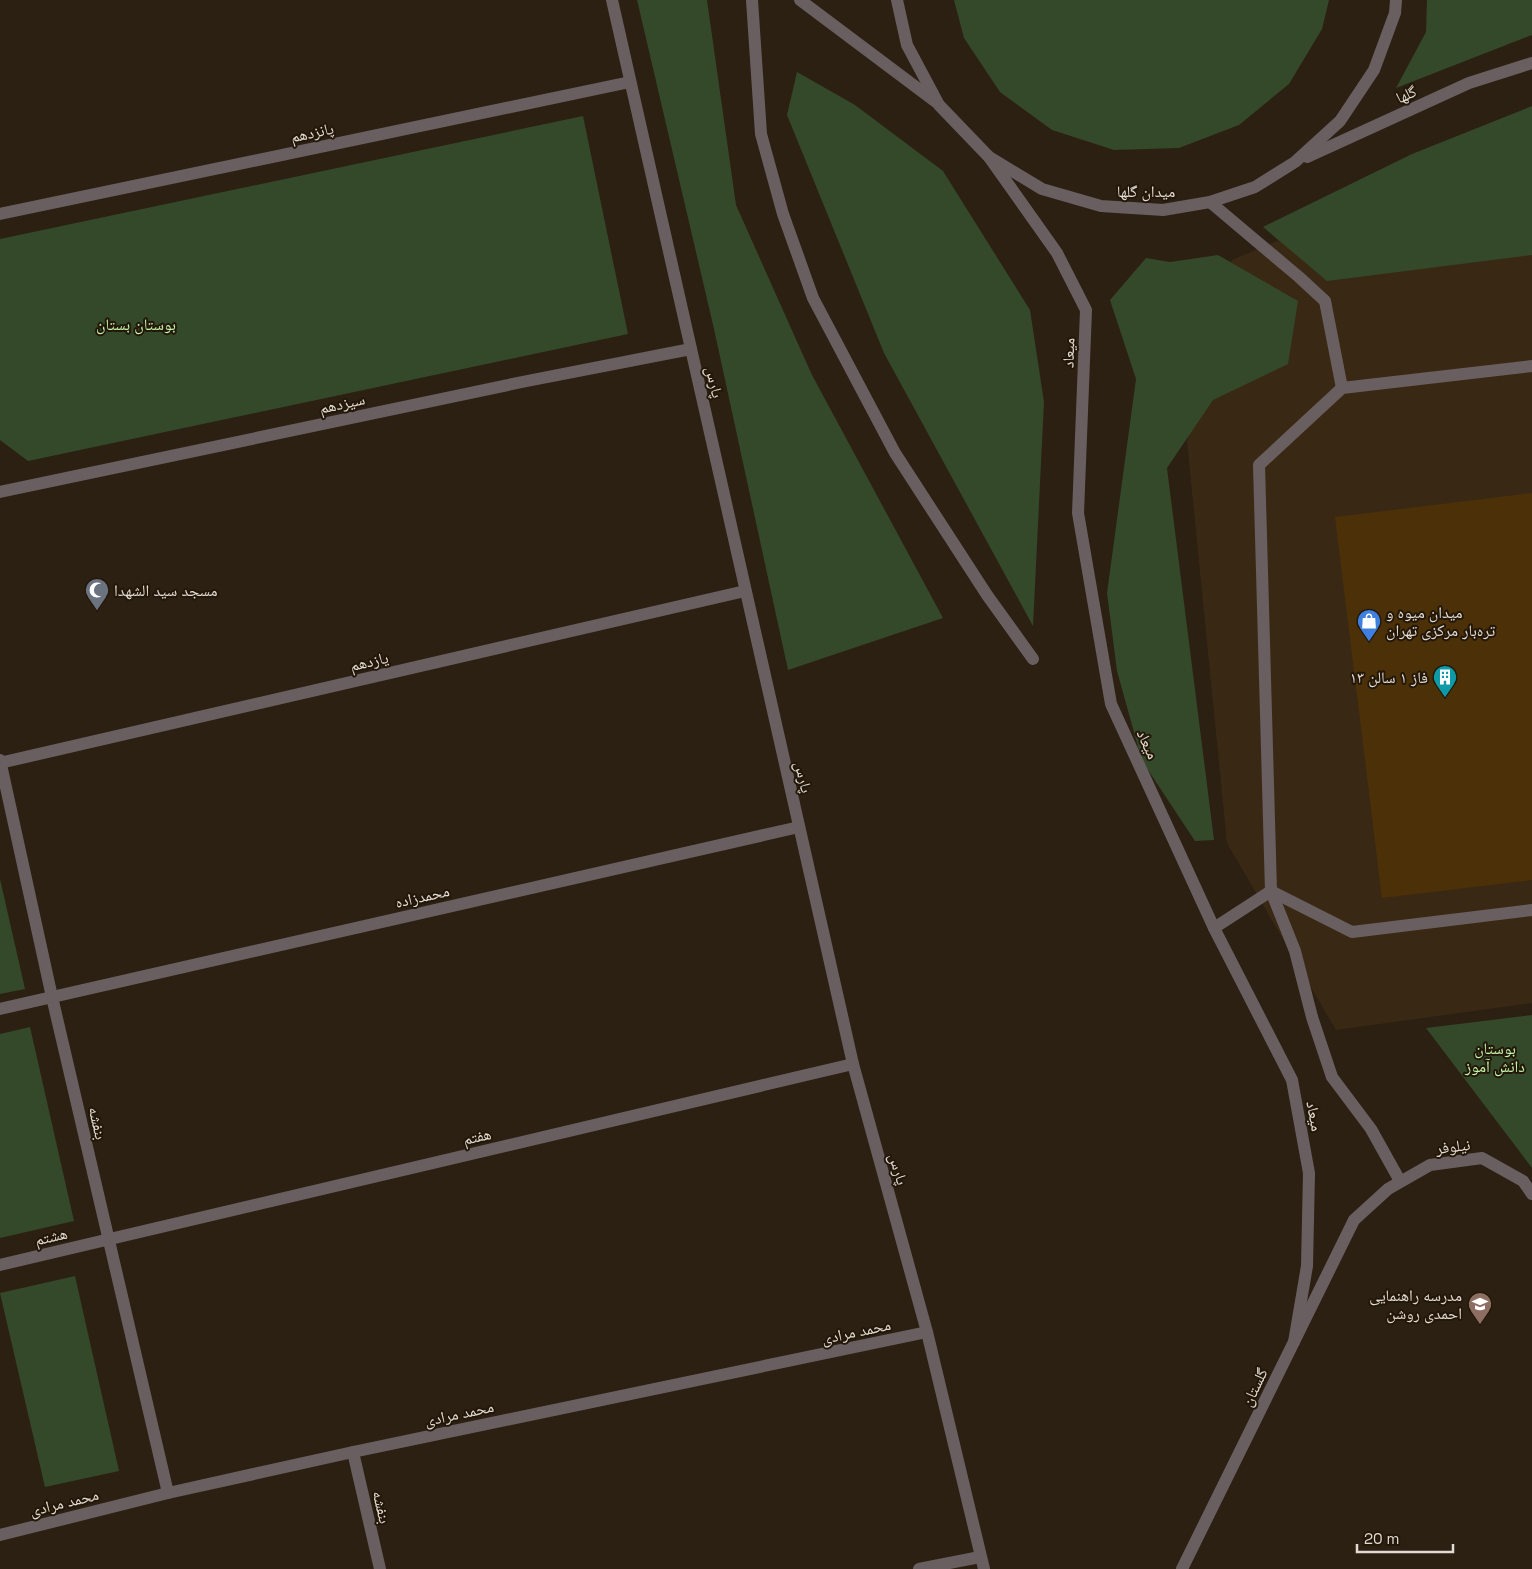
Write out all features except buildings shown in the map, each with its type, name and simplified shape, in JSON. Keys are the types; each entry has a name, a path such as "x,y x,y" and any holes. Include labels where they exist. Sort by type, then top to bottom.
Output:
{"street":[{"name":"پارس","path":"612,0 852,1064 928,1332 982,1563"},
{"path":"752,0 761,134 783,214 813,298 895,453 987,595 1034,659"},
{"path":"800,0 939,105"},
{"name":"میدان گلها","path":"897,0 907,45 939,105 989,157 1042,189 1101,206 1163,210 1210,202 1255,186 1296,162 1340,121 1374,70 1395,13 1396,0"},
{"name":"گلها","path":"1296,162 1469,83 1532,63"},
{"name":"پانزدهم","path":"0,214 630,82"},
{"name":"میعاد","path":"989,157 1057,253 1086,310 1078,513 1111,704 1214,928 1292,1080 1309,1172 1307,1266 1294,1342"},
{"path":"1210,202 1325,301 1342,388"},
{"name":"سیزدهم","path":"0,492 522,382 691,349"},
{"path":"1400,1181 1371,1129 1332,1077 1312,1017 1295,951 1271,891 1259,465 1342,388 1532,366"},
{"name":"یازدهم","path":"0,762 745,591"},
{"name":"بنفشه","path":"0,762 52,997 168,1493"},
{"name":"محمدزاده","path":"0,1009 799,827"},
{"path":"1214,928 1271,891"},
{"path":"1271,891 1352,932 1532,910"},
{"name":"هفتم","path":"109,1239 852,1064"},
{"name":"نیلوفر","path":"1354,1220 1388,1189 1430,1165 1482,1158 1523,1181 1532,1194"},
{"name":"گلستان","path":"1182,1569 1354,1220"},
{"name":"هشتم","path":"0,1265 109,1239"},
{"name":"محمد مرادی","path":"0,1535 168,1493 353,1452 928,1332"},
{"name":"بنفشه","path":"353,1452 380,1569"},
{"path":"919,1569 982,1563"}],"shaded area":[{"name":"میدان میوه و تره‌بار مرکزی تهران","path":"1532,133 1532,1003 1336,1030 1227,843 1187,441 1232,260"}],"green space":[{"path":"637,0 707,0 736,205 812,375 943,618 788,670 714,329"},
{"path":"954,0 1329,0 1322,29 1289,84 1239,125 1179,148 1114,150 1052,130 1000,92 964,38"},
{"path":"1427,0 1532,0 1532,35 1396,88 1426,32"},
{"path":"797,72 855,105 943,171 1030,310 1044,402 1033,626 884,353 787,115"},
{"path":"1532,106 1532,255 1327,281 1263,227 1412,154"},
{"name":"بوستان بستان","path":"583,116 628,334 28,461 0,440 0,239"},
{"path":"1218,255 1298,301 1288,364 1213,400 1167,468 1214,840 1195,841 1142,761 1117,671 1107,593 1136,379 1110,300 1146,258 1170,262"},
{"path":"0,879 25,989 0,994"},
{"name":"بوستان دانش آموز","path":"1532,1015 1532,1168 1426,1028"},
{"path":"30,1027 74,1221 0,1238 0,1034"},
{"path":"75,1276 119,1471 45,1487 0,1293"}],"place":[{"name":"مسجد سید الشهدا","path":"97,611"},
{"name":"میدان میوه و تره‌بار مرکزی تهران","path":"1369,642"},
{"name":"فاز ۱ سالن ۱۳","path":"1445,698"},
{"name":"مدرسه راهنمایی احمدی روشن","path":"1480,1325"}]}
